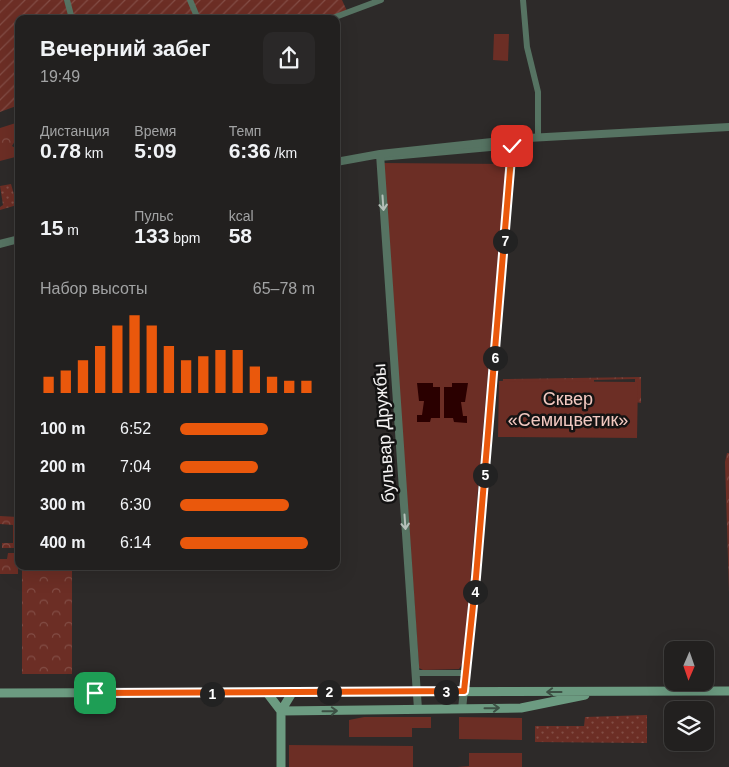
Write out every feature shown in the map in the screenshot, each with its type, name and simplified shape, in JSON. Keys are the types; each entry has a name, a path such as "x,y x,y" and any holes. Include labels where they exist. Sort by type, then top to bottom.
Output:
{"main road":[{"path":"0,693 268,694 464,691 729,691"},
{"path":"281,711 521,708 602,692"},
{"path":"281,767 281,711 292,693"},
{"path":"268,694 281,711"}],"street":[{"path":"67,0 71,15"},
{"path":"190,0 196,15"},
{"path":"340,15 381,0"},
{"path":"523,0 527,46 538,92 538,138"},
{"path":"340,161 513,143 538,138 729,127"},
{"path":"462,709 502,291 513,143"},
{"name":"бульвар Дружбы","path":"380,156 418,709"},
{"path":"0,244 15,240"},
{"path":"416,673 466,674"}],"green space":[{"path":"0,0 64,0 70,15 15,15 15,106 0,112"},
{"path":"69,0 342,0 347,11 336,15 73,15"},
{"path":"494,34 509,34 508,61 493,60"},
{"path":"15,123 15,141 12,146 15,148 15,157 0,161 0,128"},
{"path":"383,163 506,164 463,663 459,669 423,670 419,668"},
{"path":"11,184 15,206 0,210 0,207 3,205 0,186"},
{"path":"641,377 641,403 635,402 635,379 594,380 594,396 501,405 503,379"},
{"name":"Сквер «Семицветик»","path":"499,381 638,382 637,438 498,437"},
{"path":"727,453 729,453 729,592 725,462"},
{"path":"0,516 15,517 15,548 2,548 2,543 13,543 13,525 0,524"},
{"path":"8,553 15,553 15,570 18,570 18,574 0,574 0,559 7,559"},
{"path":"22,570 72,570 72,674 22,674"},
{"path":"647,715 647,743 535,742 535,726 584,726 585,717"},
{"path":"364,717 431,717 431,728 412,728 412,737 349,737 349,720"},
{"path":"459,717 522,718 522,740 459,739"},
{"path":"289,745 413,746 413,767 289,767"},
{"path":"469,753 522,753 522,767 457,767 469,766"}],"shaded area":[{"path":"417,383 433,383 433,387 440,387 440,418 431,418 430,422 417,422 417,415 422,415 424,401 419,401"},
{"path":"452,383 468,383 465,402 461,402 463,416 467,416 467,423 454,422 453,418 444,418 444,387 452,387"}],"route":[{"path":"95,693 245,694 464,691 502,291 512,146"}]}
